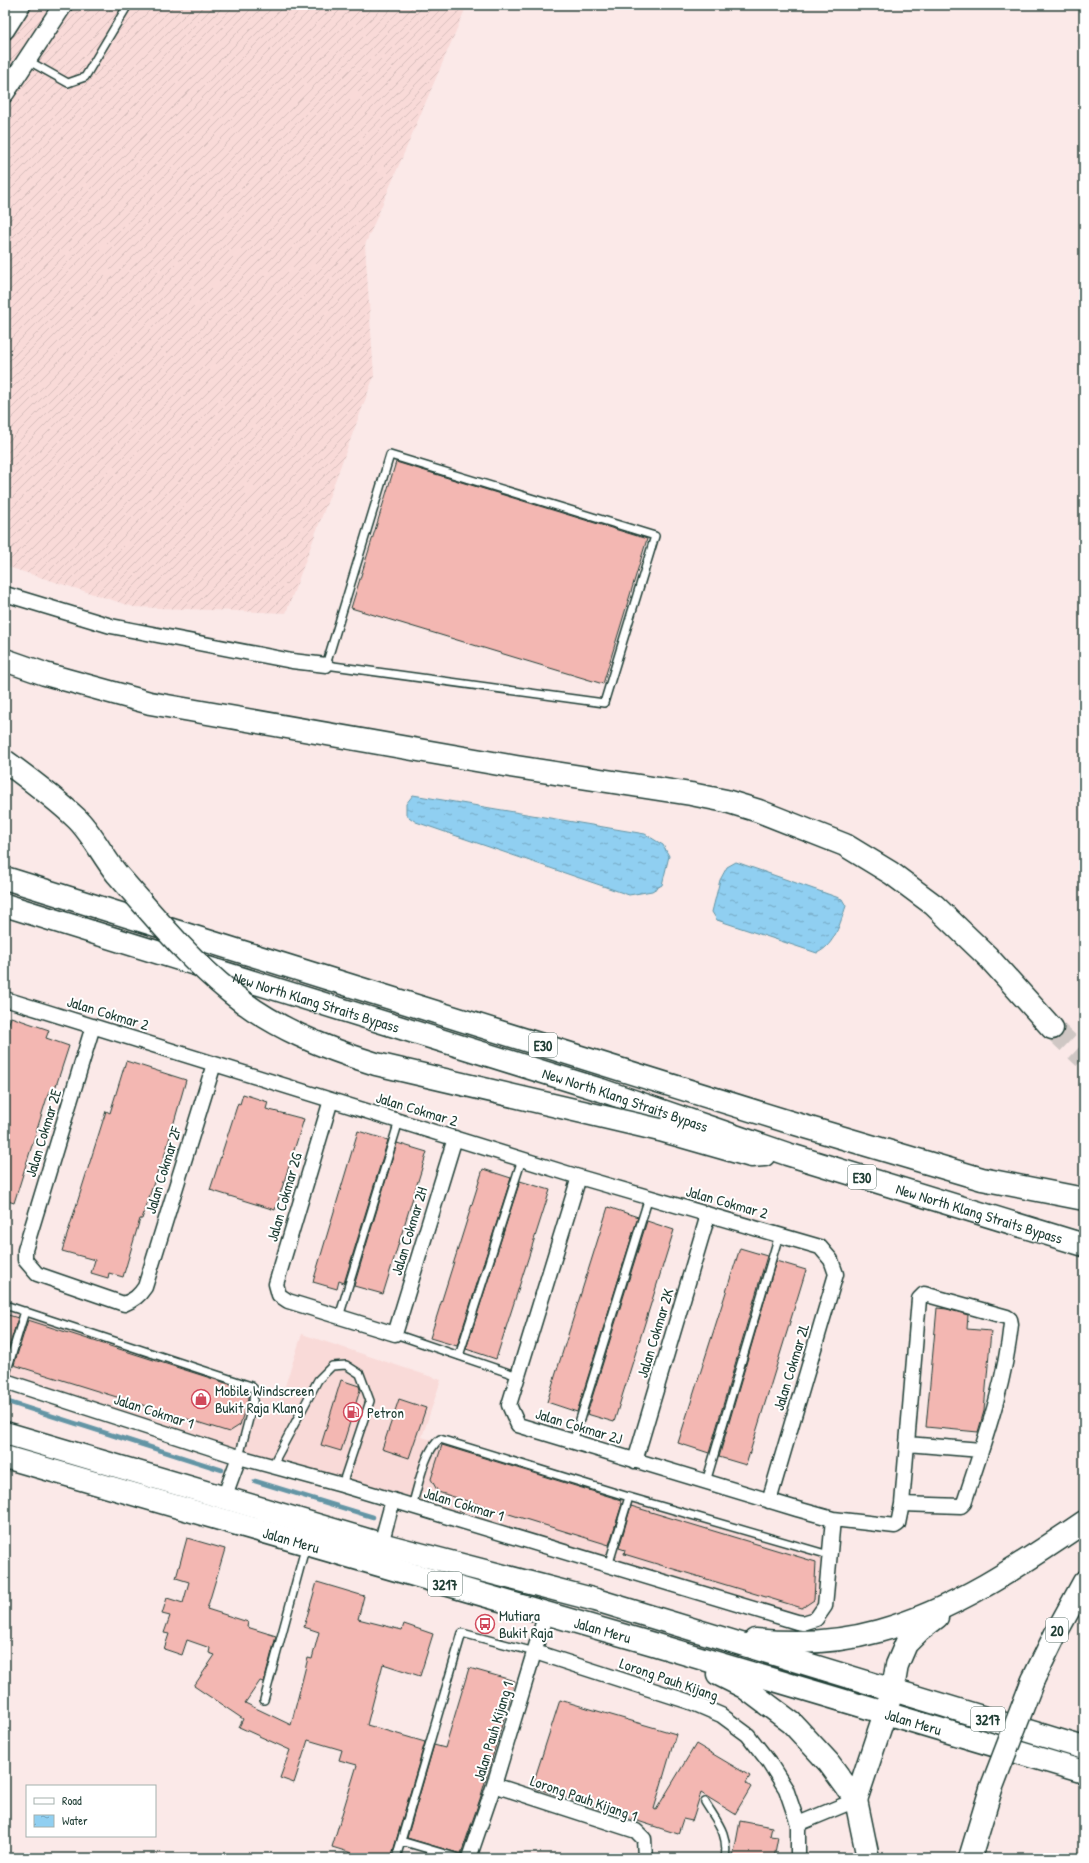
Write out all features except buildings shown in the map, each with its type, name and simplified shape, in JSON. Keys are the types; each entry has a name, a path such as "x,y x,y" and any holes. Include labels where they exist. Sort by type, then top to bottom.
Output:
{"highway":[{"path":"5,660 45,674 150,703 516,766 691,794 726,801 759,810 845,844 891,873 934,905 988,957 1052,1028"},
{"path":"5,761 77,819 113,869 169,933 208,973 247,1005 294,1033 339,1053 376,1064 660,1130 751,1156 787,1154"},
{"name":"New North Klang Straits Bypass","path":"5,878 824,1133 982,1179 1084,1199"},
{"name":"New North Klang Straits Bypass","path":"5,905 594,1088 787,1154 1084,1245"},
{"name":"Jalan Meru","path":"5,1433 381,1544 596,1600 1084,1748"},
{"name":"Jalan Meru","path":"5,1457 653,1644 1084,1772"},
{"path":"856,1800 893,1689 897,1665 906,1644 920,1630 1084,1522"},
{"name":"20","path":"970,1858 991,1789 1033,1680 1056,1633 1084,1582"},
{"path":"714,1635 762,1640 808,1641 845,1637 878,1631 943,1607 990,1583"},
{"path":"653,1644 744,1687 792,1723 829,1763 856,1800 868,1858"}],"street":[{"path":"5,30 21,5"},
{"path":"5,93 63,5"},
{"path":"5,594 111,626 292,661 326,665"},
{"name":"Jalan Cokmar 2","path":"5,999 522,1159 820,1247"},
{"name":"Jalan Cokmar 2E","path":"93,1026 25,1250 26,1260 37,1274 124,1304 132,1301 140,1295 145,1287"},
{"name":"Jalan Cokmar 2F","path":"145,1287 214,1064"},
{"name":"Jalan Cokmar 2G","path":"331,1100 276,1284 279,1295 288,1301 338,1316"},
{"name":"Jalan Cokmar 2H","path":"395,1334 455,1138"},
{"name":"Jalan Cokmar 2J","path":"579,1176 509,1405 518,1425 833,1519 895,1526 898,1524 902,1504"},
{"name":"Jalan Cokmar 2K","path":"635,1460 708,1214"},
{"name":"Jalan Cokmar 2L","path":"769,1501 836,1274 831,1260 820,1247"},
{"path":"924,1294 1010,1319 1008,1354 981,1450 962,1506 902,1504 907,1444 919,1299 924,1294"},
{"path":"338,1316 395,1334"},
{"name":"Jalan Cokmar 1","path":"5,1381 239,1457 393,1500 790,1621 804,1622 816,1618 825,1606 833,1519"},
{"path":"907,1444 981,1450"},
{"path":"224,1498 239,1457"},
{"path":"381,1544 393,1500"},
{"name":"Jalan Pauh Kijang 1","path":"469,1858 494,1785 546,1613"},
{"name":"Lorong Pauh Kijang","path":"535,1652 693,1703 721,1715 748,1735 769,1762 786,1789 798,1824 798,1858"},
{"name":"Lorong Pauh Kijang 1","path":"494,1785 636,1831 644,1840 646,1858"},
{"path":"798,1824 856,1800"}],"lane":[{"path":"27,60 68,83 85,77 128,5"},
{"path":"390,455 655,536 604,703 326,665 390,455"},
{"path":"338,1316 399,1121"},
{"path":"459,1356 522,1159"},
{"path":"573,1442 649,1197"},
{"path":"706,1482 779,1235"},
{"path":"5,1305 251,1386 254,1389 253,1403 239,1457"},
{"path":"5,1377 25,1311"},
{"path":"395,1334 518,1376"},
{"path":"272,1466 318,1380 332,1366 346,1365 360,1374 370,1401 342,1485"},
{"path":"412,1506 427,1458 434,1443 440,1439 829,1555"},
{"path":"608,1566 629,1496"},
{"path":"264,1700 306,1545"},
{"path":"396,1858 462,1633 535,1652"},
{"path":"705,1802 724,1832 727,1846 725,1858"},
{"path":"401,1841 459,1858"}],"shaded area":[{"path":"5,5 467,5 365,245 374,376 286,613 134,607 5,566"},
{"path":"5,1310 281,1398 302,1334 441,1380 422,1437 823,1557 821,1600 812,1614 799,1619 222,1446 5,1376"}],"water":[{"path":"413,795 645,834 663,845 669,856 662,885 652,891 629,895 416,822 406,815 406,804"},
{"path":"736,862 842,899 846,906 836,933 828,945 817,953 717,920 712,912 720,880 727,867"}],"waterway":[{"path":"5,1401 222,1470"},
{"path":"255,1481 373,1517"}],"tunnel":[{"path":"1052,1028 1084,1058"}],"place":[{"name":"Mobile Windscreen Bukit Raja Klang","path":"201,1399"},
{"name":"Petron","path":"353,1412"},
{"name":"Mutiara Bukit Raja","path":"485,1624"}]}
